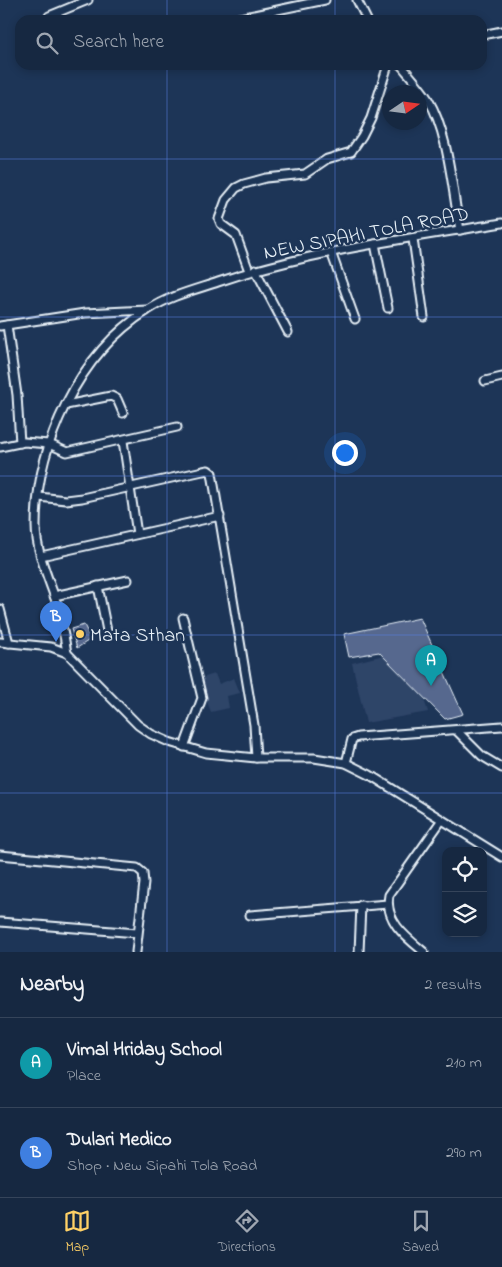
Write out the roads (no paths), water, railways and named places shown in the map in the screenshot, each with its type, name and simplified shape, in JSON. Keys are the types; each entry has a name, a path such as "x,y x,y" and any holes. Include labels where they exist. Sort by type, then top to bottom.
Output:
{"street":[{"path":"51,15 88,0"},
{"path":"254,15 325,0"},
{"path":"357,0 364,15"},
{"path":"487,34 502,31"},
{"path":"288,332 252,270 236,235 221,224 219,219 226,200 236,188 254,180 305,174 327,159 351,152 371,118 386,70"},
{"path":"405,70 427,98 437,117 444,141 460,230"},
{"name":"NEW SIPAHI TOLA ROAD","path":"67,654 64,631 41,556 36,528 38,497 49,444 74,386 87,368 123,330 147,310 187,292 252,270 331,252 502,223"},
{"path":"413,239 424,317"},
{"path":"375,244 388,308"},
{"path":"331,252 355,319"},
{"path":"20,443 17,395 3,325 86,313 147,310"},
{"path":"485,381 502,378"},
{"path":"66,405 111,396 117,399 123,413"},
{"path":"0,447 20,443 49,444 67,452 123,441 178,427"},
{"path":"123,441 137,534"},
{"path":"38,497 66,500 82,498 208,470 214,478 232,602 254,725 256,758"},
{"path":"41,556 220,516"},
{"path":"54,596 128,580"},
{"path":"98,586 107,631"},
{"path":"0,609 9,643"},
{"path":"182,618 202,698 184,747"},
{"path":"0,642 51,647 67,654 138,725 151,734 184,747 226,757 314,758 346,763 370,775 441,821 502,857"},
{"path":"346,763 349,745 352,739 358,736 457,731 502,726"},
{"path":"457,731 482,756 502,768"},
{"path":"424,952 399,929 393,920 388,904 389,895 441,821"},
{"path":"0,855 137,868 143,873 144,883 136,952"},
{"path":"250,915 388,904"},
{"path":"358,952 361,905"},
{"path":"0,922 137,933"}],"place":[{"name":"Mata Sthan","path":"80,634"},
{"name":"Dulari Medico","path":"56,642"},
{"name":"Vimal Hriday School","path":"431,686"}]}
